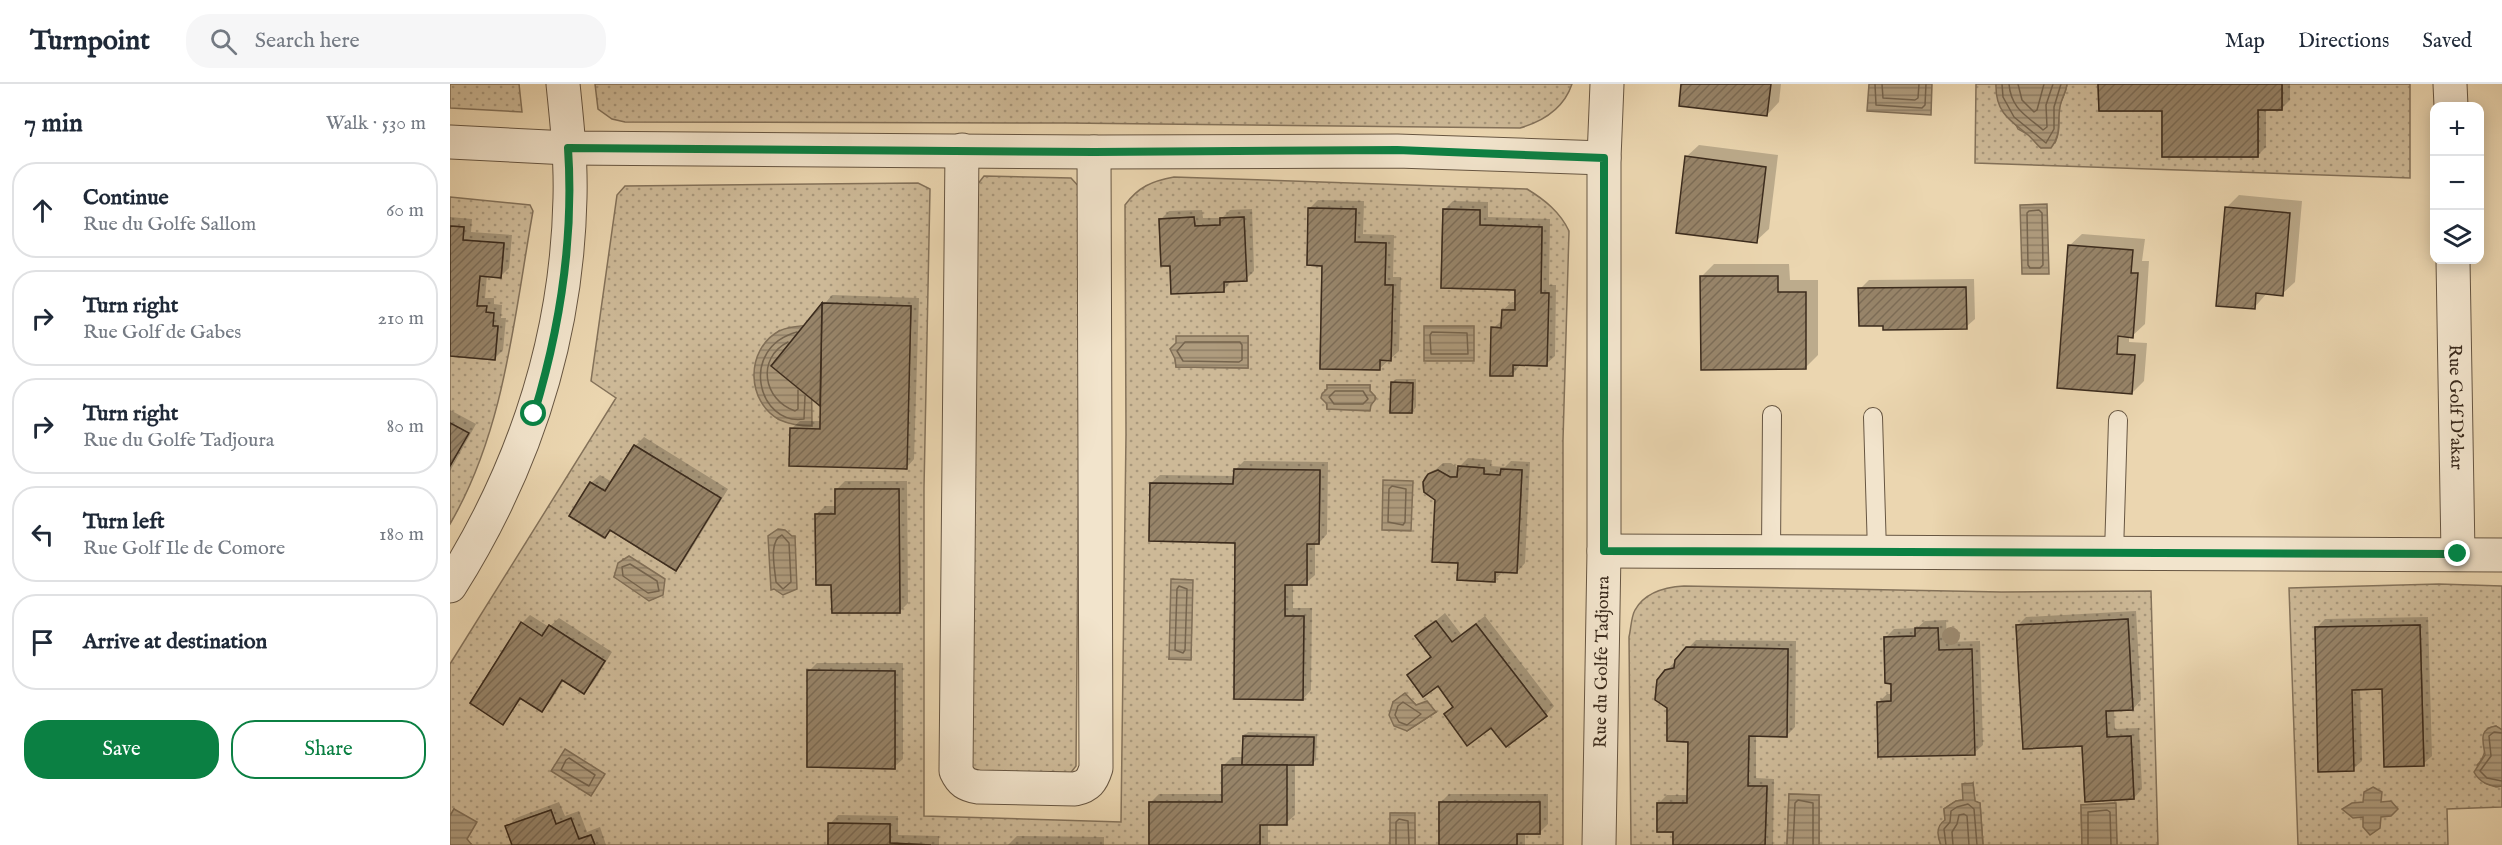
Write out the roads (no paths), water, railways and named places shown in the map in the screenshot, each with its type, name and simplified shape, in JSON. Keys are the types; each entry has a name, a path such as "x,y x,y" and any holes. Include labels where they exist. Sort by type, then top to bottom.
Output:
{"street":[{"path":"450,586 491,518 521,451 542,388 566,254 570,199 563,84"},
{"name":"Rue du Golfe Tadjoura","path":"1599,845 1604,551 1604,158 1607,84"},
{"path":"2450,84 2451,102"},
{"path":"450,142 568,148 1094,152 1397,150 1604,158"},
{"path":"962,150 956,771 959,780 967,785 978,787 1075,789 1086,786 1093,778 1096,768 1094,152"},
{"name":"Rue Golf D'akar","path":"2453,264 2458,554"},
{"path":"1604,551 2502,555"}],"lane":[{"path":"1772,415 1772,552"},
{"path":"1873,417 1877,552"},
{"path":"2114,553 2118,420"}],"water":[{"path":"1869,84 1932,84 1931,115 1867,111"},
{"path":"1996,84 2067,84 2061,101 2058,133 2051,148 2041,148 2004,114 1998,101"},
{"path":"2047,204 2049,274 2022,274 2020,205"},
{"path":"811,325 812,426 788,423 769,412 756,389 754,376 755,363 760,350 768,340 779,331"},
{"path":"1424,326 1474,326 1474,361 1424,361"},
{"path":"1176,336 1248,336 1248,368 1176,367 1170,349 1176,343"},
{"path":"1327,385 1370,385 1370,391 1375,396 1375,400 1370,411 1327,409 1327,404 1321,398"},
{"path":"1383,480 1413,481 1411,531 1382,530"},
{"path":"778,529 795,536 797,589 783,595 774,589 771,590 768,536"},
{"path":"629,556 665,579 663,595 649,601 614,577 618,563"},
{"path":"1171,579 1193,580 1191,660 1169,659"},
{"path":"1405,693 1416,705 1427,701 1436,712 1407,731 1394,726 1389,715 1393,702"},
{"path":"2496,726 2502,730 2502,786 2490,785 2482,781 2474,772 2485,755 2484,733"},
{"path":"565,749 605,774 591,796 551,771"},
{"path":"1973,783 1975,801 1980,803 1983,845 1941,845 1938,831 1945,820 1944,809 1956,801 1963,800 1962,784"},
{"path":"2373,787 2382,792 2381,802 2391,801 2398,809 2391,816 2381,817 2380,828 2370,835 2363,827 2363,817 2353,818 2342,809 2352,803 2363,802 2364,792"},
{"path":"1789,794 1819,795 1819,845 1787,845"},
{"path":"2116,803 2117,845 2082,845 2081,805"},
{"path":"454,809 477,822 467,839 472,845 450,845 450,816"},
{"path":"1390,813 1415,813 1415,845 1390,845"}]}
